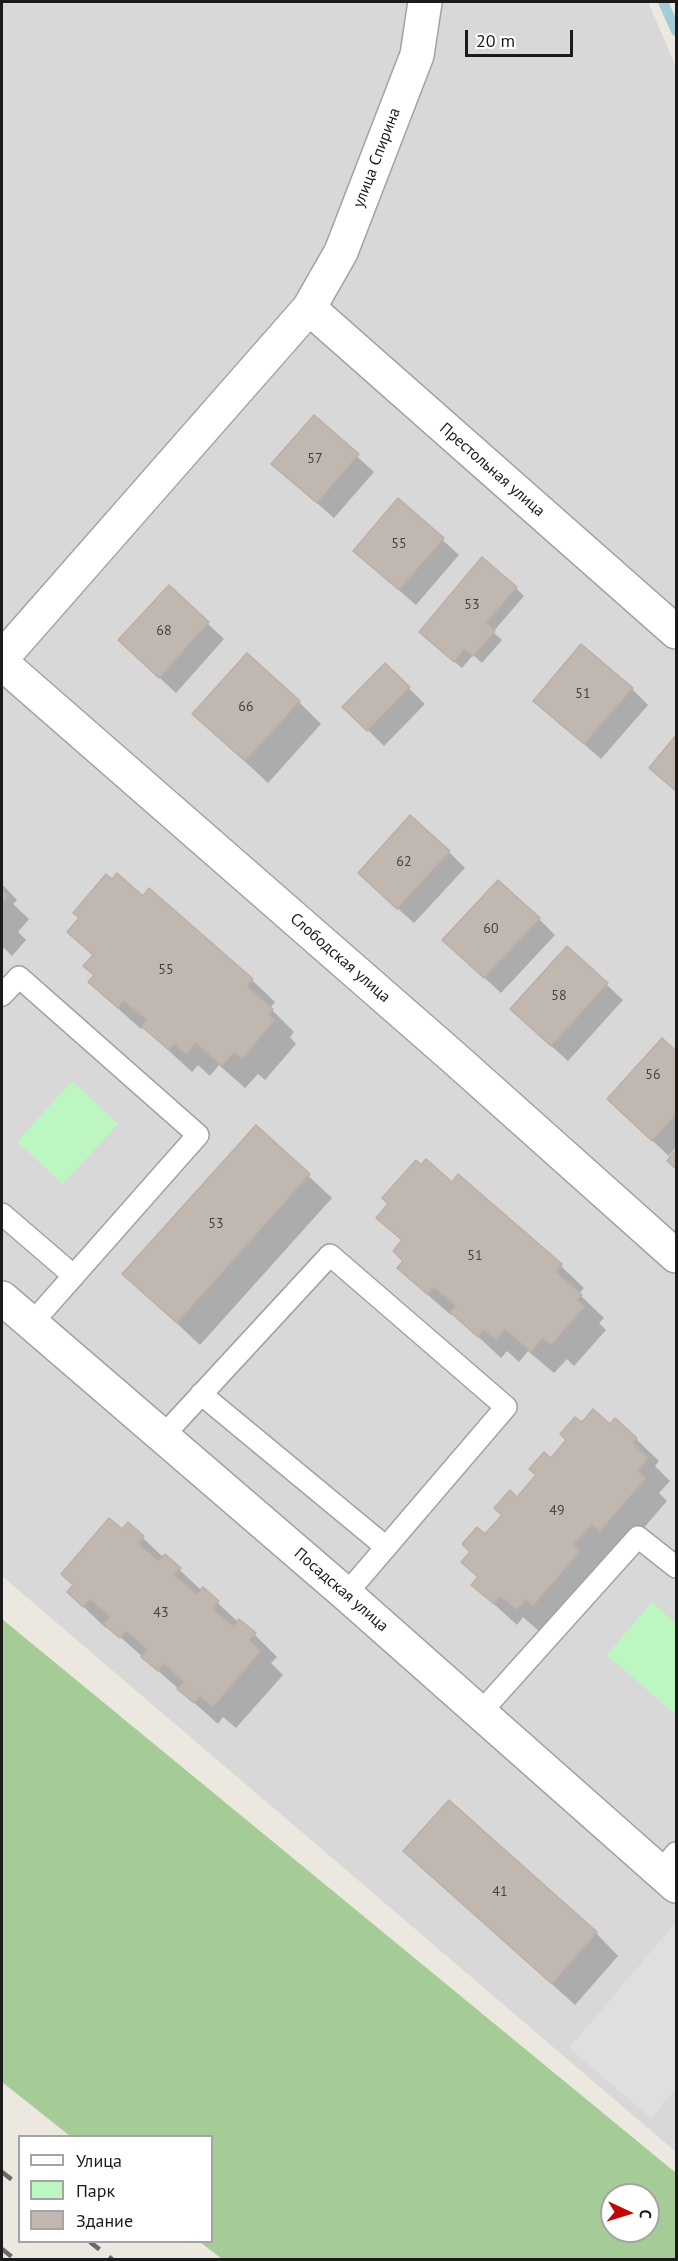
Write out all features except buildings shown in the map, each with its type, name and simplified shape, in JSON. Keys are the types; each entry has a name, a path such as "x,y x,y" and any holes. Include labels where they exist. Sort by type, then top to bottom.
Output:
{"street":[{"name":"улица Спирина","path":"2,660 309,308 341,252 417,55 424,2"},
{"name":"Престольная улица","path":"309,308 676,632"},
{"name":"Слободская улица","path":"2,660 676,1256"},
{"name":"Посадская улица","path":"2,1298 346,1594 480,1713 671,1870"}],"lane":[{"path":"2,995 19,977 198,1135 32,1323"},
{"path":"2,1214 74,1276"},
{"path":"162,1437 330,1255 506,1407 346,1594"},
{"path":"201,1394 386,1547"},
{"path":"480,1713 638,1536 676,1567"}],"shaded area":[{"path":"2,2 648,2 676,67 676,2152 2,1576"},
{"path":"676,1922 676,2089 651,2118 569,2048"}],"green space":[{"path":"72,1081 118,1124 63,1184 17,1142"},
{"path":"652,1602 676,1624 676,1715 607,1655"},
{"path":"2,1619 676,2173 676,2259 222,2259 201,2243 213,2243 213,2135 69,2135 2,2082"}],"waterway":[{"path":"663,2 676,31"}],"railway":[{"path":"2,2172 18,2184"},
{"path":"91,2243 113,2260"},
{"path":"2,2249 16,2260"}]}
